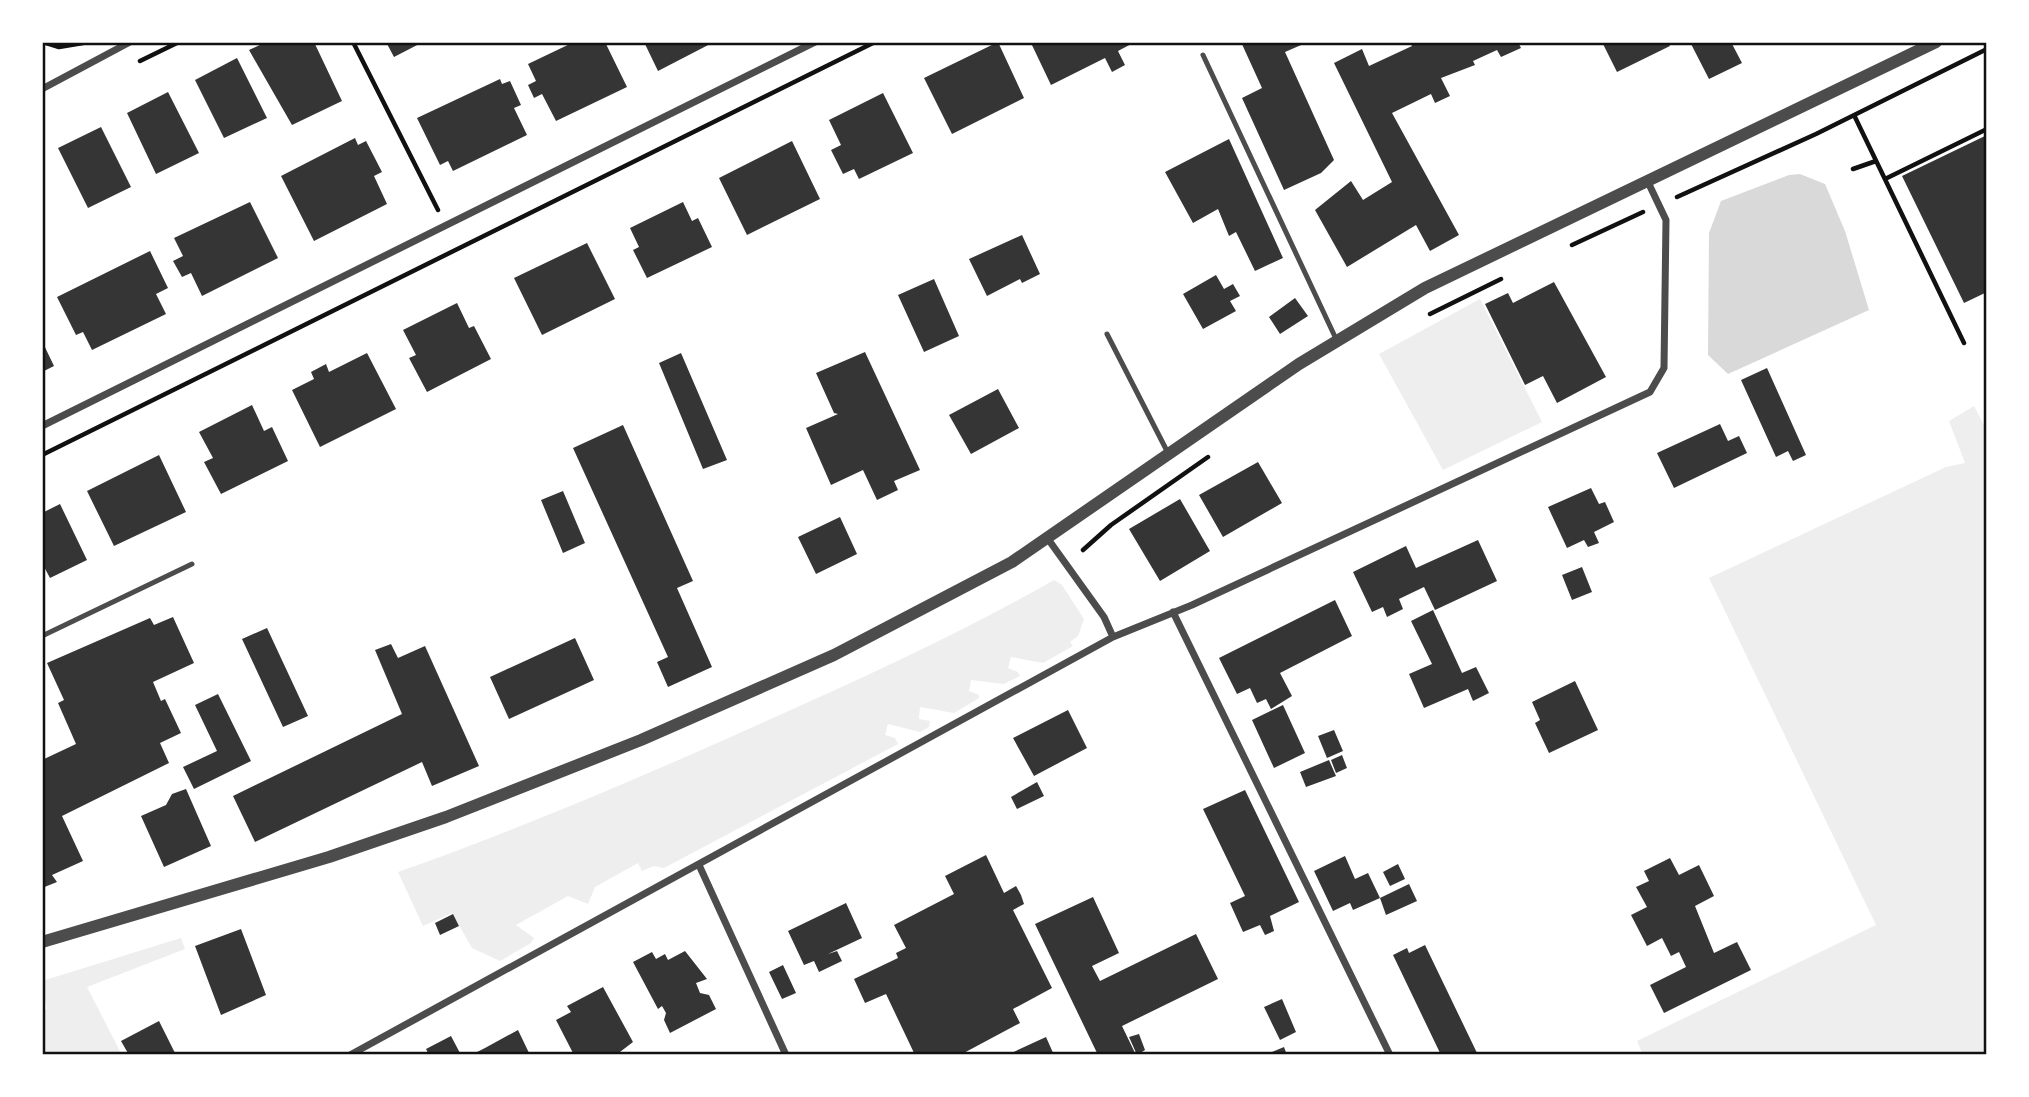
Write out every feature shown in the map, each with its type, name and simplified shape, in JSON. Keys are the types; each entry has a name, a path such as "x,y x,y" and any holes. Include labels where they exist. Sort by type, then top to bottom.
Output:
{"street":[{"path":"42,89 130,42"},
{"path":"42,426 815,42"},
{"path":"42,942 388,837 628,745 834,655 1012,562 1337,341 1435,283 1936,42"},
{"path":"350,1055 1112,637 1173,612 1650,392 1664,368 1666,220 1647,180"},
{"path":"1048,539 1104,617 1112,637"},
{"path":"1173,612 1390,1055"},
{"path":"699,865 786,1055"}],"lane":[{"path":"1203,55 1337,341"},
{"path":"1107,334 1170,455"},
{"path":"42,636 192,564"}],"path":[{"path":"43,42 59,47 86,42"},
{"path":"353,42 447,226"},
{"path":"42,455 875,42"},
{"path":"1566,248 1854,115 1987,49"},
{"path":"1854,115 1964,343"},
{"path":"1885,179 1987,130"},
{"path":"1853,169 1876,162"},
{"path":"1428,315 1505,277"},
{"path":"1083,550 1111,525 1211,455"}],"shaded area":[{"path":"1800,174 1825,184 1845,231 1869,310 1728,374 1708,355 1709,233 1721,201 1789,175"},
{"path":"1480,299 1542,422 1443,470 1379,354"},
{"path":"1974,406 1987,431 1987,501 1984,503 1987,511 1987,1055 1643,1055 1637,1041 1876,925 1709,578 1946,467 1965,463 1949,421"},
{"path":"1054,580 1062,585 1084,619 1078,636 1070,642 1073,646 1043,663 1011,657 1008,668 1018,672 1020,676 1004,684 971,680 969,691 979,695 979,698 954,713 920,707 919,719 930,721 929,727 920,732 888,724 885,735 895,738 898,744 664,868 654,866 642,871 638,863 595,887 588,904 568,896 516,925 534,938 531,943 500,961 472,948 452,913 423,926 398,872 537,819 719,742 911,654"},
{"path":"181,938 185,949 87,987 122,1055 42,1054 42,1011 47,1009 42,981"}],"building":[{"path":"266,42 314,42 342,101 292,125 249,50"},
{"path":"386,42 423,42 394,57"},
{"path":"574,42 605,42 627,87 556,121 542,94 534,98 528,85 536,81 528,64"},
{"path":"644,42 714,42 658,71"},
{"path":"998,42 1024,98 952,134 924,78"},
{"path":"1135,42 1118,51 1125,65 1112,72 1105,58 1051,85 1031,43"},
{"path":"1241,42 1308,42 1285,52 1334,160 1321,173 1284,190 1242,98 1262,88"},
{"path":"1410,42 1518,42 1521,48 1501,57 1497,50 1473,61 1475,65 1441,78 1450,96 1435,103 1431,94 1392,113 1459,235 1430,251 1416,225 1347,267 1315,210 1351,181 1363,200 1392,182 1334,63 1362,49 1369,66 1412,46"},
{"path":"1602,42 1668,42 1670,46 1617,72"},
{"path":"1690,42 1731,42 1742,63 1709,79"},
{"path":"237,58 267,118 224,138 195,80"},
{"path":"500,79 502,84 510,81 521,105 514,108 527,135 453,171 448,161 440,165 417,118"},
{"path":"168,92 199,153 156,174 127,113"},
{"path":"883,93 913,153 859,179 854,169 843,174 831,150 841,145 829,120"},
{"path":"101,127 131,187 88,208 58,148"},
{"path":"1987,135 1987,292 1964,303 1902,176"},
{"path":"355,138 358,145 366,141 382,172 374,176 387,204 314,241 281,176"},
{"path":"1229,139 1283,258 1255,271 1236,232 1229,236 1218,209 1193,223 1165,172"},
{"path":"792,141 820,199 747,235 719,178"},
{"path":"250,202 278,258 202,296 191,273 182,277 173,261 183,256 174,238"},
{"path":"683,202 692,221 698,218 712,247 647,278 633,250 639,247 630,228"},
{"path":"1022,235 1040,274 1022,283 1020,279 987,296 969,259"},
{"path":"587,243 615,299 542,335 514,278"},
{"path":"150,251 168,288 156,294 166,314 92,350 83,332 76,335 57,297"},
{"path":"1216,275 1224,289 1233,284 1240,296 1230,301 1236,311 1203,329 1183,294"},
{"path":"934,279 959,336 924,352 898,295"},
{"path":"1554,282 1606,377 1557,403 1543,376 1525,385 1485,304 1508,293 1513,303"},
{"path":"1295,298 1308,316 1280,334 1269,317"},
{"path":"457,303 469,328 474,326 491,359 427,392 409,358 416,355 403,330"},
{"path":"42,341 54,366 42,372"},
{"path":"865,352 920,470 894,481 898,490 877,500 863,470 831,485 806,428 838,414 834,413 816,373"},
{"path":"367,353 396,409 320,447 292,390 314,379 311,372 326,364 329,372"},
{"path":"681,353 727,460 703,469 659,363"},
{"path":"1767,368 1806,455 1793,461 1788,451 1776,457 1741,380"},
{"path":"998,389 1019,428 971,454 949,415"},
{"path":"252,405 264,431 272,427 288,461 221,494 204,462 213,458 199,432"},
{"path":"1720,424 1728,441 1739,436 1747,453 1674,488 1657,453"},
{"path":"623,425 693,581 677,588 712,667 668,687 657,662 668,657 573,448"},
{"path":"159,455 186,512 114,546 87,491"},
{"path":"1258,462 1282,503 1223,537 1199,495"},
{"path":"1591,488 1599,504 1605,502 1614,522 1594,532 1599,543 1588,547 1584,540 1567,548 1548,507"},
{"path":"563,491 585,543 563,553 541,500"},
{"path":"1180,499 1210,551 1160,581 1129,529"},
{"path":"60,504 87,560 50,578 42,563 42,513"},
{"path":"840,517 857,554 816,574 798,537"},
{"path":"1478,540 1497,581 1435,610 1424,587 1399,599 1403,609 1387,617 1383,607 1372,612 1353,572 1406,546 1416,568"},
{"path":"1582,567 1592,592 1572,600 1562,575"},
{"path":"1335,600 1352,636 1280,673 1292,696 1271,709 1266,699 1257,703 1250,688 1237,694 1219,658"},
{"path":"1433,610 1462,673 1476,667 1489,693 1473,701 1468,689 1424,708 1409,674 1432,664 1411,621"},
{"path":"173,617 194,663 153,682 161,701 165,699 181,733 160,743 169,763 62,816 83,861 52,875 57,882 42,888 42,760 76,744 58,703 64,700 47,663 150,618 154,625"},
{"path":"267,628 308,716 283,727 242,639"},
{"path":"575,638 594,680 509,719 490,677"},
{"path":"391,644 398,658 425,646 479,766 432,786 422,762 255,842 233,796 402,714 375,650"},
{"path":"1575,681 1598,730 1549,753 1535,723 1540,720 1532,702"},
{"path":"218,694 251,761 194,789 183,767 217,751 195,705"},
{"path":"1283,705 1305,753 1274,768 1252,720"},
{"path":"1068,710 1087,748 1034,776 1013,738"},
{"path":"1334,730 1343,751 1327,758 1318,736"},
{"path":"1342,755 1347,768 1336,773 1331,760"},
{"path":"1329,760 1336,776 1306,787 1300,772"},
{"path":"1037,782 1044,796 1017,809 1011,797"},
{"path":"186,789 211,846 164,867 141,816 166,805 172,794"},
{"path":"1245,790 1299,902 1270,916 1274,931 1265,935 1260,925 1243,932 1230,903 1245,896 1203,809"},
{"path":"986,855 1004,893 1016,886 1021,895 1024,904 1013,910 1052,988 1013,1009 1020,1023 960,1055 915,1055 886,994 865,1003 854,979 898,958 896,953 906,948 894,925 954,894 945,876"},
{"path":"1345,856 1355,879 1368,873 1380,898 1353,910 1350,903 1333,911 1314,871"},
{"path":"1670,858 1679,875 1699,865 1714,896 1695,906 1714,953 1737,942 1751,970 1664,1013 1650,985 1686,967 1679,952 1671,956 1662,938 1647,946 1631,915 1647,907 1636,887 1649,881 1644,871"},
{"path":"1398,864 1405,879 1390,886 1383,872"},
{"path":"1409,884 1417,901 1386,915 1380,898"},
{"path":"1093,897 1119,953 1092,966 1100,981 1196,934 1218,979 1122,1026 1136,1055 1098,1055 1035,924"},
{"path":"846,903 862,938 828,954 837,951 842,961 819,972 814,961 804,965 788,931"},
{"path":"453,914 459,926 440,935 435,923"},
{"path":"241,929 266,995 221,1015 195,946"},
{"path":"1425,945 1478,1055 1441,1055 1393,955 1407,948 1409,953"},
{"path":"685,951 707,979 696,983 700,993 709,995 716,1009 670,1033 664,1020 666,1013 662,1006 658,1009 633,962 652,952 656,959 665,954 668,960"},
{"path":"783,965 796,993 782,999 769,972"},
{"path":"603,987 633,1042 616,1055 574,1055 556,1020 571,1012 567,1006"},
{"path":"1282,999 1296,1032 1280,1040 1264,1007"},
{"path":"159,1021 176,1055 129,1055 121,1041"},
{"path":"518,1030 530,1055 471,1055 485,1048"},
{"path":"1139,1034 1145,1050 1137,1055 1129,1037"},
{"path":"451,1036 461,1055 439,1055 438,1052 429,1055 426,1049"},
{"path":"1046,1037 1054,1055 1007,1055"},
{"path":"1284,1047 1287,1055 1273,1055 1272,1052"}]}
